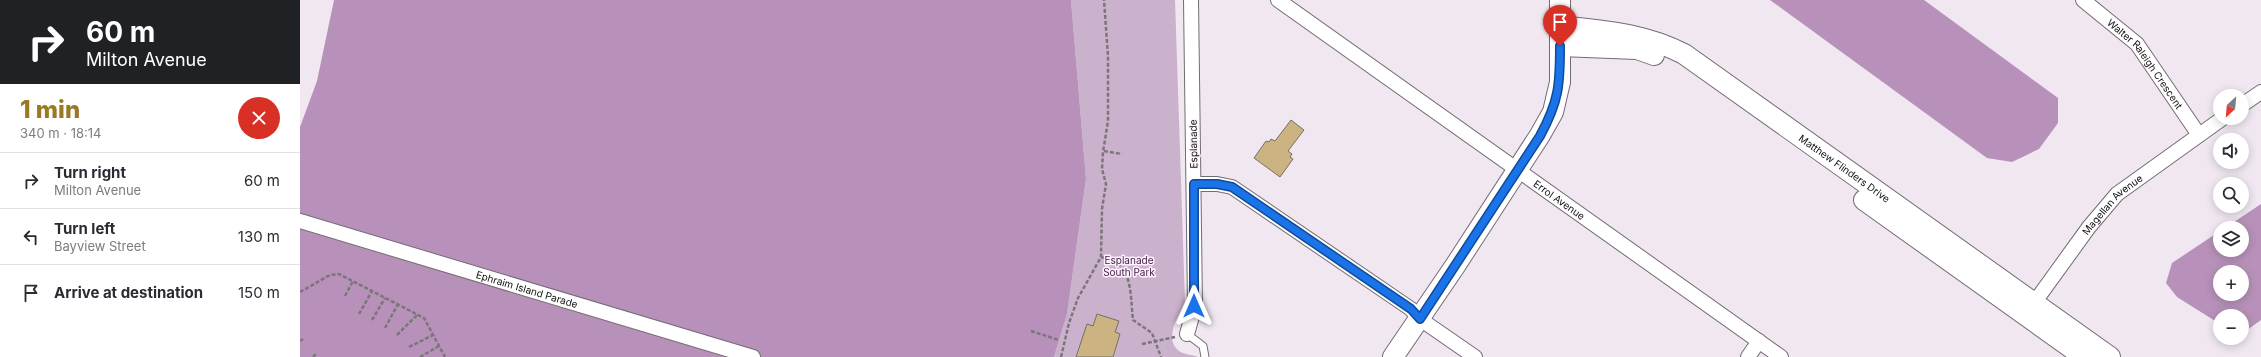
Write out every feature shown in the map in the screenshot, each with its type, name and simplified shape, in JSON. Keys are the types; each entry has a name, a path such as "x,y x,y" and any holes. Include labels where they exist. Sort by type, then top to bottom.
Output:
{"main road":[{"path":"1393,357 1420,319 1540,136 1556,102 1560,82 1560,0"},
{"name":"Matthew Flinders Drive","path":"1560,26 1633,34 1660,43 1684,54 2030,309 2084,357"},
{"name":"Matthew Flinders Drive","path":"1560,46 1637,49 1662,58 1690,75 2030,309 2110,357"}],"street":[{"name":"Esplanade","path":"1187,334 1194,306 1191,0"},
{"name":"Errol Avenue","path":"1278,0 1781,357"},
{"name":"Walter Raleigh Crescent","path":"2083,0 2137,44 2199,135"},
{"path":"2249,100 2261,92"},
{"name":"Magellan Avenue","path":"2030,309 2088,227 2108,204 2129,184 2213,125"},
{"path":"1194,184 1217,184 1232,187 1411,309 1420,319 1475,357"},
{"name":"Ephraim Island Parade","path":"300,221 753,357"},
{"path":"1748,357 1759,341"}],"lane":[{"path":"1187,334 1204,346 1205,357"}],"path":[{"path":"1061,357 1069,323 1078,298 1101,258 1102,209 1106,184 1102,170 1104,150 1108,133 1109,100 1104,0"},
{"path":"1104,150 1122,154"},
{"path":"1101,258 1110,260 1122,266 1128,283 1133,320 1148,329 1156,341 1161,357"},
{"path":"300,292 330,275 339,274 424,318 445,357"},
{"path":"345,296 353,281"},
{"path":"359,314 372,291"},
{"path":"372,320 385,298"},
{"path":"385,328 398,304"},
{"path":"397,335 417,315"},
{"path":"1031,331 1059,340"},
{"path":"1142,344 1187,334"},
{"path":"409,347 433,335"},
{"path":"420,357 439,346"},
{"path":"313,357 317,354"}],"green space":[{"name":"Esplanade South Park","path":"1071,0 1175,0 1185,302 1175,322 1172,336 1176,349 1183,353 1198,357 1054,357 1067,314 1086,179"}],"shaded area":[{"path":"334,0 1071,0 1086,179 1067,314 1054,357 300,357 300,127 317,81"},
{"path":"1770,0 1924,0 2058,98 2058,123 2039,149 2012,162 1987,158"},
{"path":"2261,204 2261,320 2249,329 2249,309 2213,309 2213,320 2177,297 2166,283 2172,263 2213,236 2213,257 2249,257 2249,221 2236,221"}],"building":[{"path":"1291,120 1304,130 1288,151 1292,154 1290,157 1293,159 1280,177 1254,158 1266,141 1269,142 1271,139 1275,141"},
{"path":"1097,314 1119,321 1115,332 1120,334 1113,357 1076,357 1087,324 1093,326"}],"route":[{"path":"1194,306 1194,184 1217,184 1232,187 1411,309 1420,319 1540,136 1553,112 1559,90 1560,46"}]}
